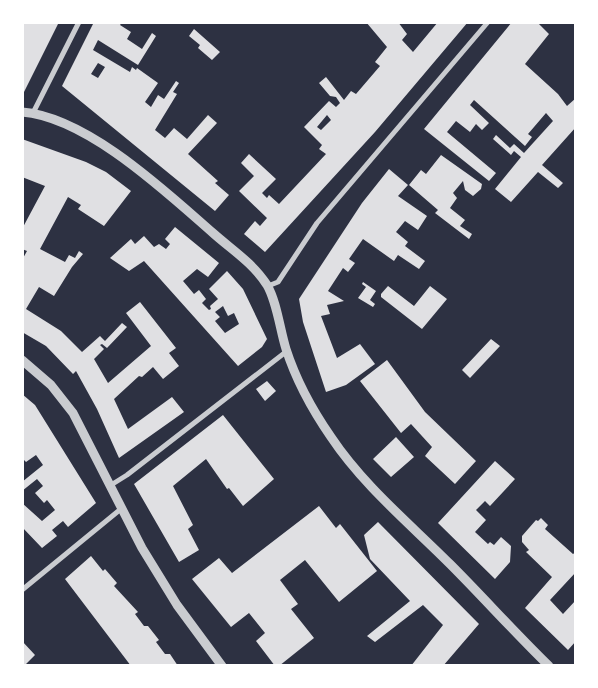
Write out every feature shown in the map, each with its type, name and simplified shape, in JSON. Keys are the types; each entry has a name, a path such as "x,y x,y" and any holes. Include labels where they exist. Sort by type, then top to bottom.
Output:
{"street":[{"path":"33,113 79,22"},
{"path":"268,286 278,282 317,223 488,22"},
{"path":"22,112 33,113 57,121 88,136 161,187 248,261 268,286 286,350 306,396 331,437 362,478 549,666"},
{"path":"111,485 127,475 286,350"},
{"path":"22,360 51,384 73,413 142,548 177,605 222,666"},
{"path":"22,590 112,514 123,508"}],"building":[{"path":"22,22 59,22 22,96"},
{"path":"94,22 122,22 120,25 131,32 127,39 142,49 152,33 156,36 138,65 98,40 93,50 130,72 132,67 136,70 137,68 158,83 145,102 151,107 158,95 164,99 176,81 179,83 173,92 177,94 155,130 165,138 174,128 187,139 208,115 217,123 188,154 218,181 215,183 229,195 215,211 62,86","holes":["98,63 105,67 98,78 91,74"]},
{"path":"366,22 398,22 407,34 402,40 413,52 438,22 468,22 375,132 265,252 244,234 255,221 260,226 267,218 239,191 254,176 241,163 249,154 276,179 262,193 267,198 269,195 279,204 326,154 319,149 322,145 304,127 329,101 336,107 340,103 336,97 330,96 319,83 326,77 344,100 351,91 356,94 380,66 375,62 387,47","holes":["327,115 331,120 321,130 317,127"]},
{"path":"512,22 537,22 549,34 525,64 558,94 567,106 576,98 576,127 542,165 563,183 558,188 538,172 511,202 495,189 521,157 514,151 511,155 493,139 496,135 510,148 514,144 524,153 553,121 546,113 528,134 532,137 525,146 474,100 470,105 489,123 482,130 476,124 470,132 456,121 447,132 496,173 489,181 424,129"},
{"path":"194,29 220,52 212,60 198,48 200,45 189,36"},
{"path":"22,139 86,162 106,172 131,191 104,226 78,209 81,205 68,197 40,249 65,262 69,255 75,258 79,251 83,254 72,267 54,296 39,287 26,309 61,331 82,352 100,336 105,341 122,323 127,327 107,348 102,344 100,345 104,349 94,359 108,383 151,346 126,313 140,302 176,348 169,353 179,366 163,379 153,367 142,377 139,376 114,399 128,429 172,397 184,412 119,458 97,409 76,371 73,374 46,346 22,332 22,260 27,251 22,249 22,229 45,186 22,177"},
{"path":"441,155 482,184 481,189 473,196 465,190 463,181 453,193 457,198 450,208 465,220 460,226 472,234 469,239 435,213 438,210 409,185 421,170 426,174"},
{"path":"389,169 408,185 398,196 427,216 418,230 405,221 396,232 408,242 405,246 425,261 419,269 398,255 394,261 363,239 349,259 355,263 348,272 343,268 328,291 344,301 327,305 330,314 321,316 337,358 360,344 375,364 346,385 326,392 303,322 299,299 362,203"},
{"path":"175,227 219,263 208,277 197,269 183,281 194,294 199,290 206,299 202,303 209,310 211,309 210,306 218,299 209,289 227,271 243,289 267,339 262,347 238,366 144,261 129,271 110,258 131,239 135,244 144,236 154,247 159,244 166,249 170,244 165,239","holes":["223,306 228,316 234,313 239,324 225,333 215,321 220,317 215,312"]},
{"path":"363,282 376,291 370,300 375,304 373,307 358,298 366,287 362,284"},
{"path":"388,286 414,306 430,286 447,299 422,329 381,297 381,294"},
{"path":"491,339 500,346 470,378 462,370"},
{"path":"387,360 425,412 476,461 455,484 425,456 432,447 411,424 401,433 360,381"},
{"path":"267,381 276,391 265,401 256,389"},
{"path":"22,394 35,405 96,503 68,527 63,521 52,530 57,536 42,548 22,527 22,503 42,521 55,510 47,500 44,503 35,493 43,486 37,479 22,491 22,482 43,465 36,455 26,462 22,458"},
{"path":"223,415 274,479 243,506 229,488 227,489 206,459 173,486 193,525 188,529 199,550 179,562 134,484"},
{"path":"396,437 414,457 391,477 373,459"},
{"path":"495,461 515,479 490,506 485,501 476,510 486,520 475,532 488,544 490,542 494,545 501,537 511,546 510,562 495,579 438,523"},
{"path":"319,506 336,528 340,524 377,571 339,602 305,560 280,580 298,604 291,609 314,638 279,666 275,666 256,641 265,633 249,613 231,627 192,579 219,558 232,573"},
{"path":"541,518 548,525 545,529 573,554 576,552 576,572 550,600 563,614 576,600 576,641 568,650 525,608 552,577 526,552 529,550 522,542 522,536 536,520 538,521"},
{"path":"378,522 479,624 443,666 411,666 443,625 423,605 375,642 367,636 410,601 370,559 364,535"},
{"path":"91,556 103,571 105,569 117,583 114,586 138,612 135,614 144,626 148,626 159,640 156,642 165,654 170,654 178,666 131,666 65,579"},
{"path":"22,641 35,655 24,666 22,666"}]}
